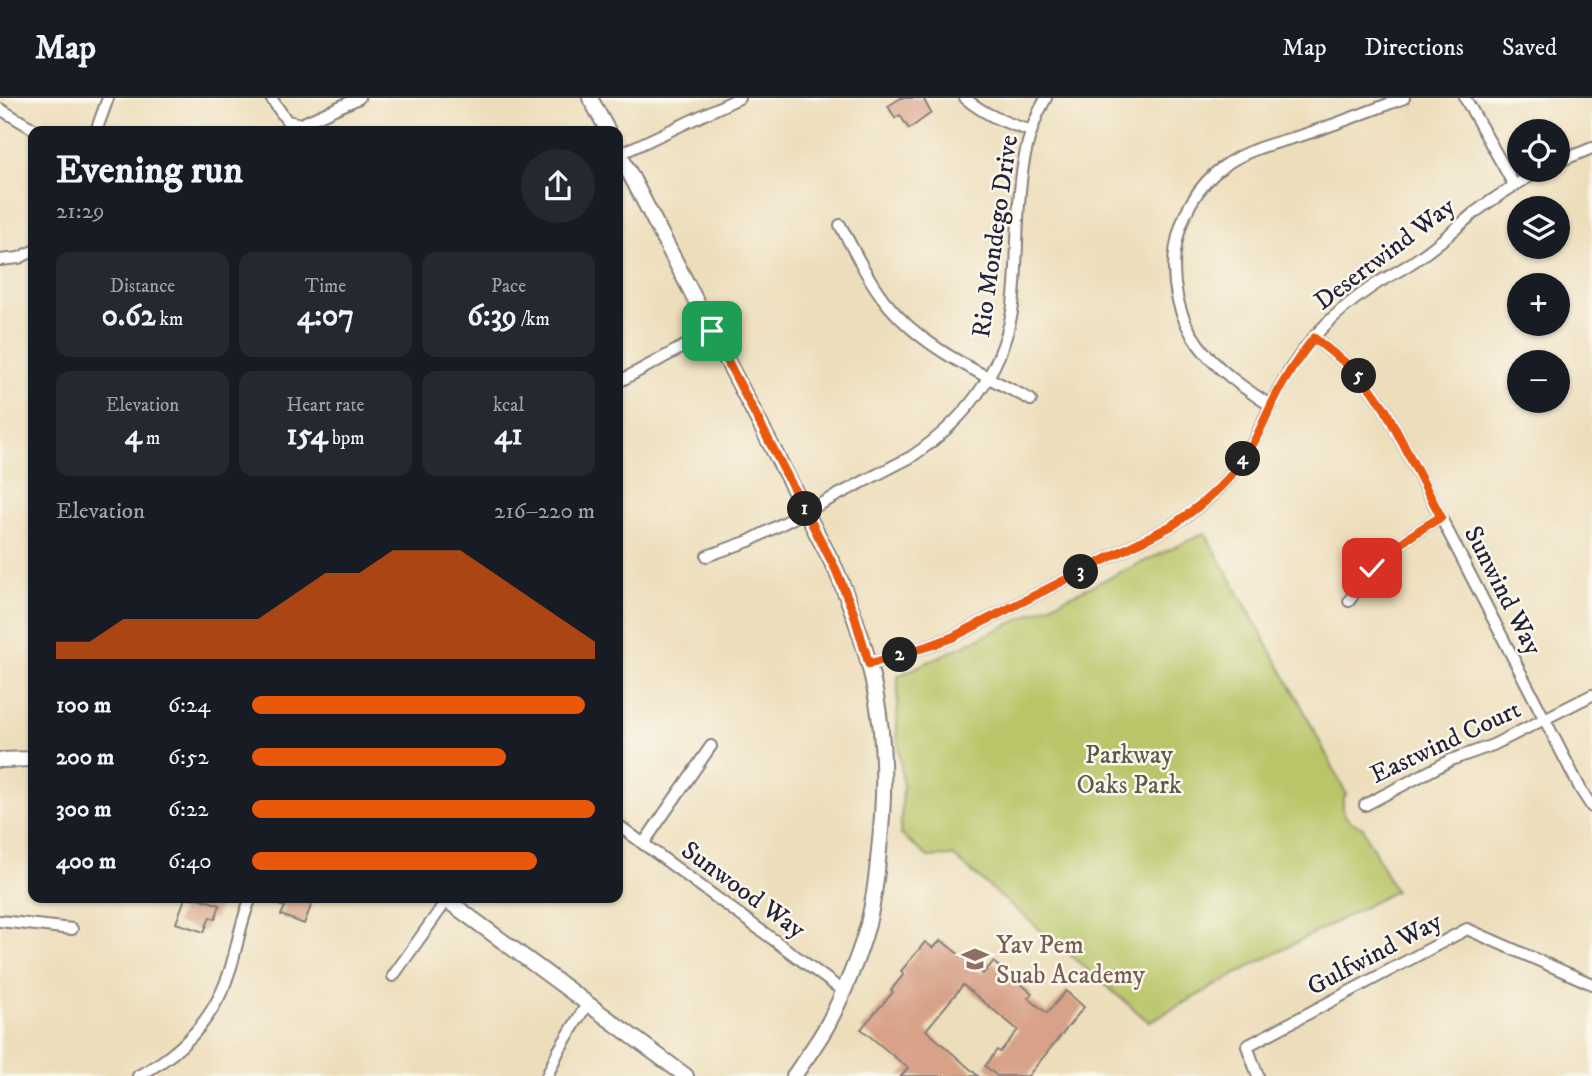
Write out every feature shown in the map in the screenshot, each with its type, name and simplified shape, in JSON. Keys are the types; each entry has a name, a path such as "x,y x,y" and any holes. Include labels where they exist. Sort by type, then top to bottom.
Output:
{"street":[{"path":"98,126 107,98"},
{"path":"271,98 286,121 301,124 359,98"},
{"path":"590,98 605,126"},
{"path":"623,151 739,98"},
{"path":"965,98 999,120 1031,131"},
{"name":"Rio Mondego Drive","path":"707,556 749,541 911,457 952,426 969,407 998,360 1012,311 1023,160 1031,131 1046,98"},
{"path":"1271,406 1242,387 1213,362 1189,330 1179,305 1174,278 1175,248 1182,222 1196,195 1208,180 1244,154 1404,98"},
{"path":"1465,98 1514,185"},
{"path":"0,109 29,126"},
{"path":"1570,157 1592,148"},
{"path":"623,162 836,570 853,611 876,695 884,773 876,888 860,950 843,991 829,1022 794,1076"},
{"name":"Desertwind Way","path":"869,664 953,637 1171,526 1194,511 1214,494 1246,455 1296,360 1333,317 1359,296 1418,259 1473,214 1519,182"},
{"path":"840,225 869,279 884,301 902,320 940,351 1031,400"},
{"path":"0,260 19,258 28,254"},
{"path":"623,379 712,331"},
{"name":"Sunwind Way","path":"1314,338 1353,369 1385,409 1592,807"},
{"path":"1349,601 1372,568 1392,548 1441,517"},
{"name":"Eastwind Court","path":"1365,804 1451,760 1493,745 1592,695"},
{"path":"643,844 711,746"},
{"path":"0,760 28,759"},
{"name":"Sunwood Way","path":"623,829 843,991"},
{"path":"138,1076 168,1059 205,1022 217,1002 232,965 239,930 249,903"},
{"path":"393,976 443,903"},
{"path":"451,903 686,1076"},
{"path":"0,920 72,929"},
{"name":"Gulfwind Way","path":"1258,1076 1247,1045 1467,929 1592,984"},
{"path":"547,1076 559,1050 587,1004"}],"green space":[{"name":"Parkway Oaks Park","path":"1205,533 1300,703 1346,793 1343,805 1345,815 1363,827 1395,891 1149,1022 953,856 928,857 900,834 903,788 897,730 898,676"}],"building":[{"path":"901,98 923,98 931,113 909,129 900,115 895,118 888,106"},
{"path":"183,903 220,905 215,919 210,917 204,932 176,923"},
{"path":"273,903 312,903 304,924 281,915 285,907"},
{"path":"941,940 983,974 993,962 1032,993 1028,998 1047,1013 1066,991 1084,1007 1028,1076 997,1076 985,1066 1018,1030 963,985 926,1030 978,1076 901,1076 908,1068 861,1029 893,992 891,990 904,974 901,971 925,942 933,948"}],"place":[{"name":"Yav Pem Suab Academy","path":"975,959"}],"route":[{"path":"712,331 836,570 853,611 869,664 953,637 1171,526 1194,511 1214,494 1246,455 1283,381 1314,338 1353,369 1385,409 1441,517 1392,548 1372,568"}]}
